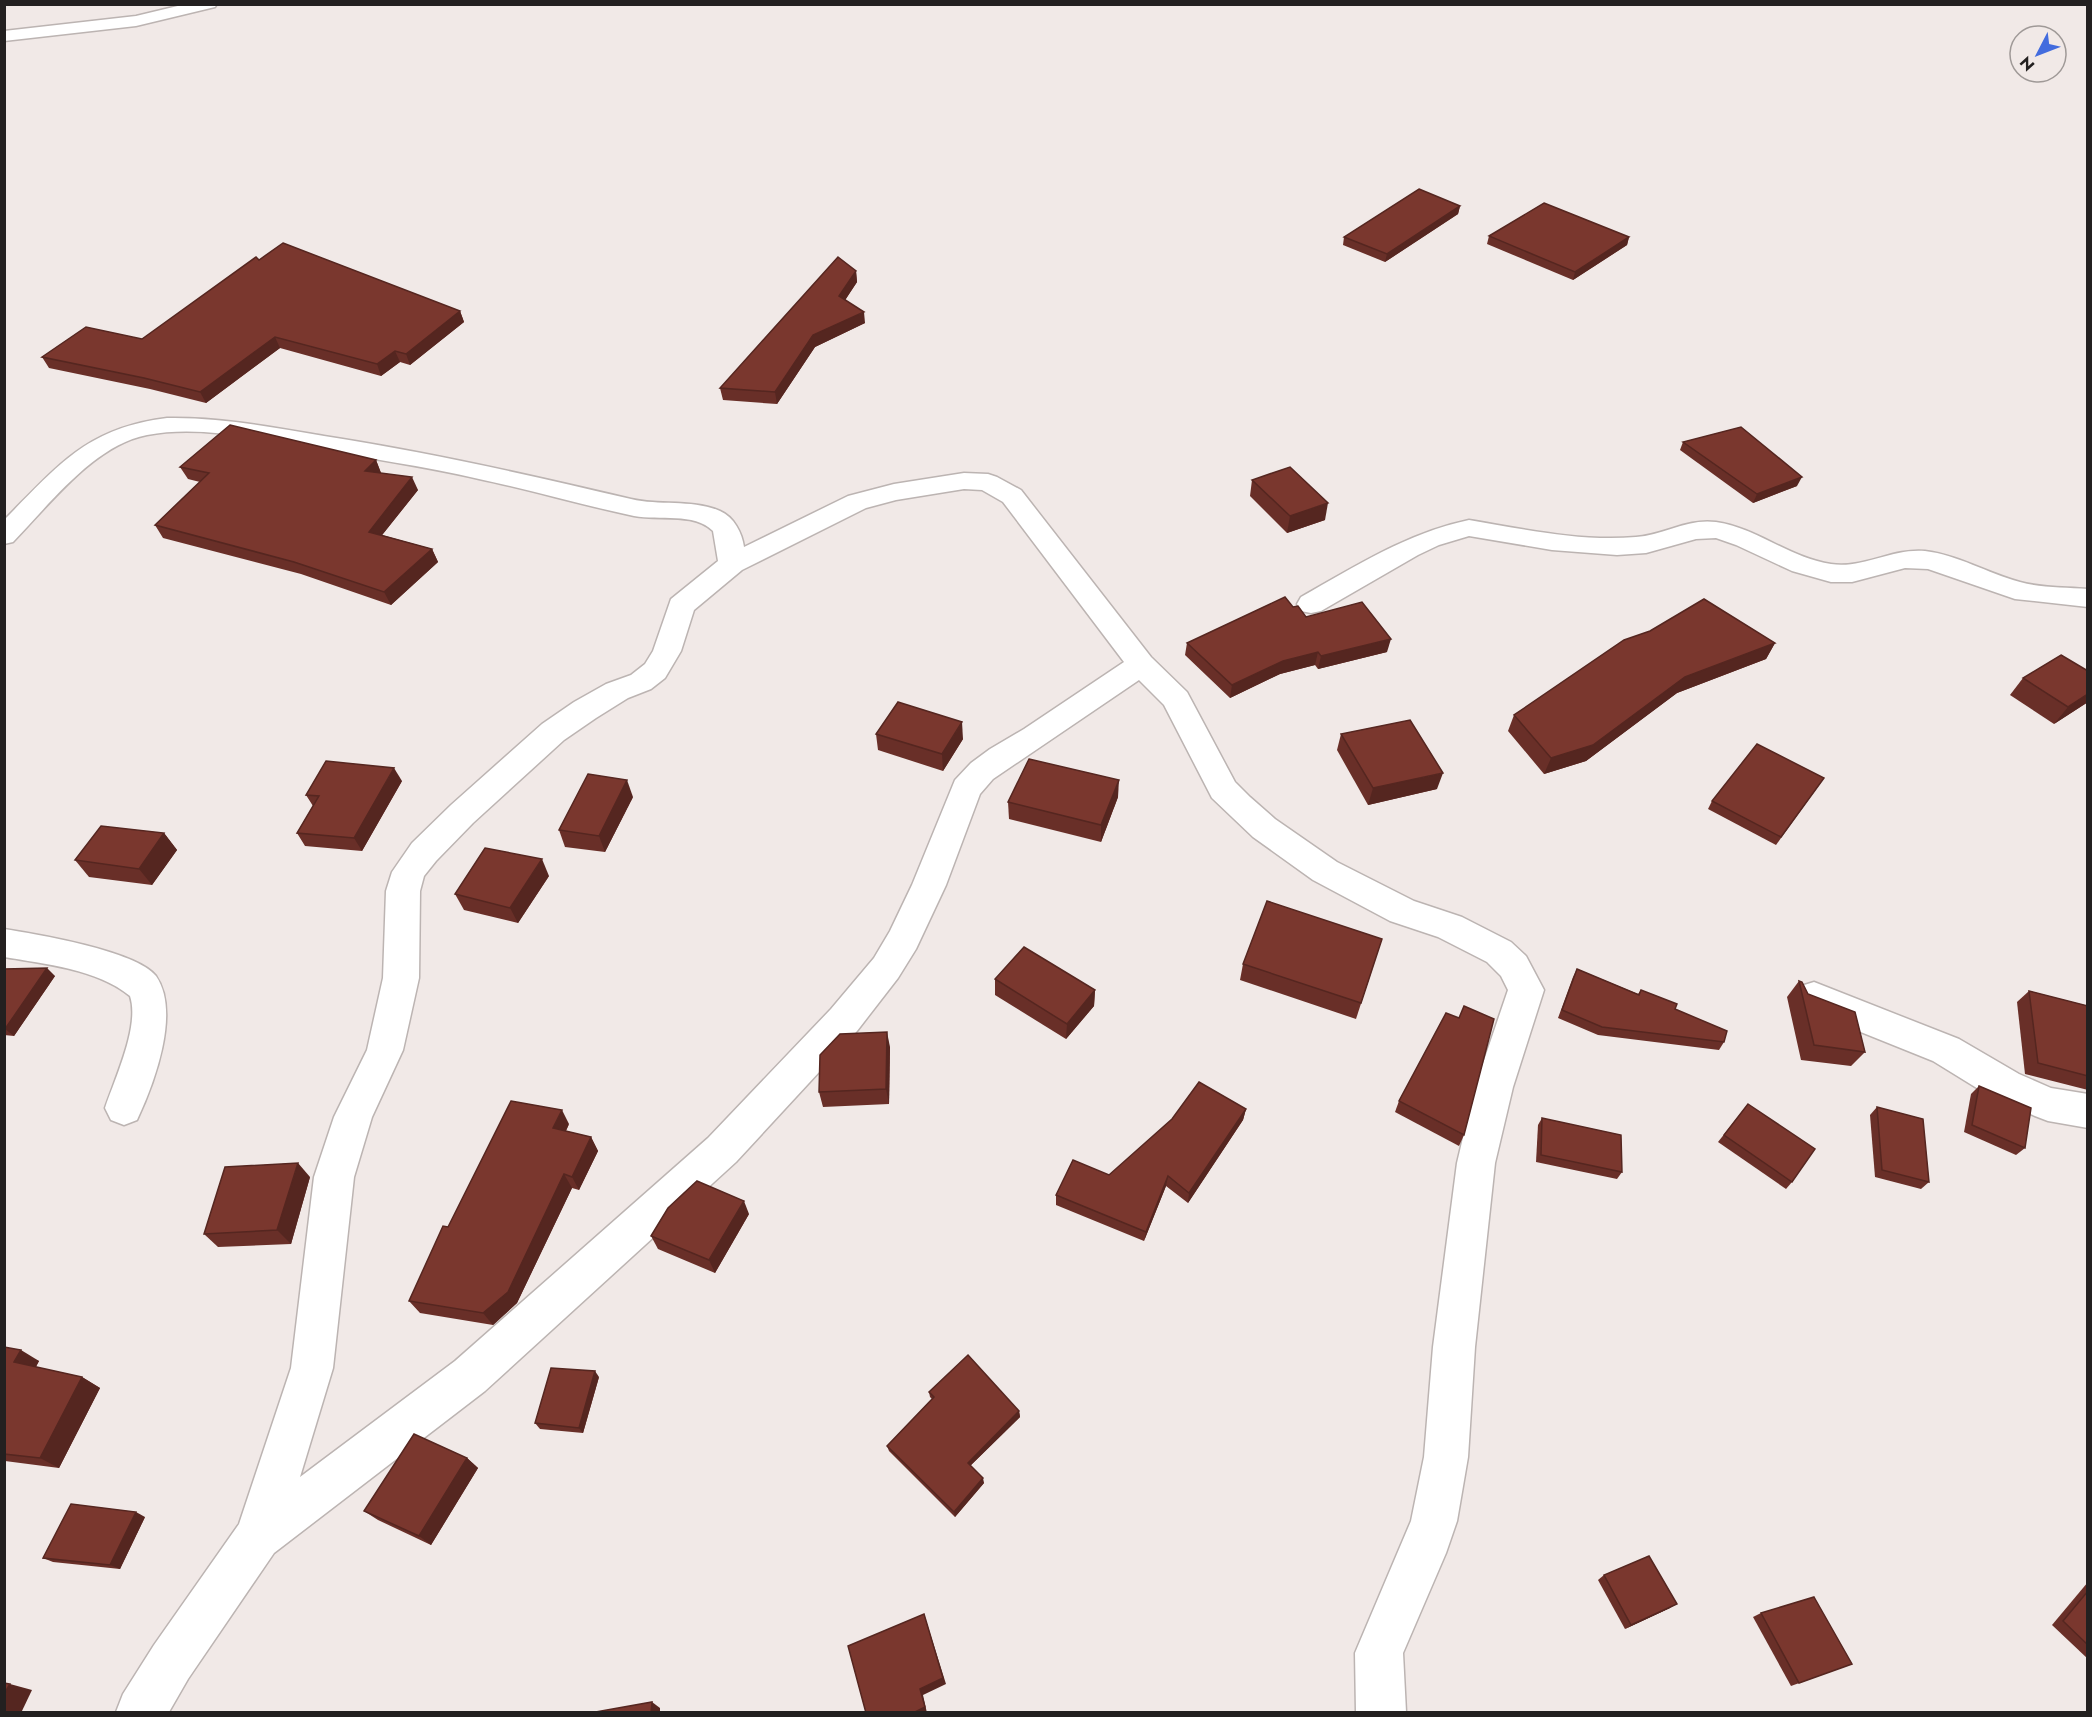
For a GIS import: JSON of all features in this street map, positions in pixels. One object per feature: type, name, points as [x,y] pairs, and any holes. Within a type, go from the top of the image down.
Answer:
[{"type":"street","points":[[4,36],[136,21],[209,4]]},
{"type":"street","points":[[4,536],[85,456],[105,443],[145,428],[202,426],[253,429],[377,451],[456,466],[639,509],[681,512],[712,518],[726,529],[732,544],[732,564]]},
{"type":"street","points":[[141,1713],[171,1662],[258,1537],[312,1368],[334,1177],[353,1117],[385,1050],[401,978],[403,891],[409,872],[424,852],[462,814],[553,732],[585,710],[641,682],[655,671],[667,651],[681,606],[695,592],[732,564],[857,502],[922,486],[964,481],[988,482],[1012,496],[1141,664],[1176,699],[1223,790],[1264,828],[1325,871],[1402,911],[1450,927],[1499,952],[1514,966],[1527,990],[1494,1086],[1476,1163],[1454,1347],[1446,1457],[1434,1521],[1423,1553],[1404,1589],[1379,1653],[1381,1713]]},
{"type":"street","points":[[1311,604],[1414,547],[1455,530],[1469,528],[1599,546],[1637,546],[1694,531],[1714,530],[1738,536],[1831,573],[1852,573],[1914,559],[1936,562],[2017,591],[2088,598]]},
{"type":"street","points":[[258,1537],[470,1376],[722,1150],[844,1020],[886,968],[904,939],[929,885],[966,788],[982,771],[1001,757],[1035,737],[1141,664]]},
{"type":"street","points":[[4,943],[53,951],[120,973],[142,985],[149,1001],[150,1022],[124,1108]]},
{"type":"street","points":[[1810,996],[1946,1050],[2006,1086],[2048,1104],[2088,1112]]},
{"type":"street","points":[[170,1713],[171,1662]]},
{"type":"building","points":[[1419,189],[1460,206],[1387,254],[1344,237]]},
{"type":"building","points":[[1544,203],[1629,237],[1575,272],[1489,236]]},
{"type":"building","points":[[283,243],[460,311],[406,354],[395,351],[377,364],[275,337],[200,392],[42,357],[86,327],[142,339],[256,257],[259,260]]},
{"type":"building","points":[[838,257],[856,271],[839,296],[864,312],[813,335],[775,392],[720,388]]},
{"type":"building","points":[[230,425],[376,460],[365,471],[412,477],[369,532],[432,549],[384,592],[294,562],[155,525],[209,473],[180,467]]},
{"type":"building","points":[[1741,427],[1802,477],[1757,494],[1683,442]]},
{"type":"building","points":[[1290,467],[1328,503],[1290,516],[1252,480]]},
{"type":"building","points":[[1285,597],[1293,607],[1298,606],[1306,617],[1362,602],[1391,639],[1321,656],[1318,652],[1283,661],[1232,685],[1187,643]]},
{"type":"building","points":[[1704,599],[1775,643],[1685,677],[1593,745],[1551,758],[1514,715],[1624,640],[1650,631]]},
{"type":"building","points":[[2061,655],[2088,671],[2088,694],[2068,707],[2023,678]]},
{"type":"building","points":[[898,702],[962,722],[942,754],[876,734]]},
{"type":"building","points":[[1410,720],[1443,773],[1373,788],[1341,734]]},
{"type":"building","points":[[1757,744],[1824,778],[1781,837],[1712,801]]},
{"type":"building","points":[[1029,759],[1119,780],[1101,825],[1008,802]]},
{"type":"building","points":[[326,761],[394,768],[354,838],[297,833],[319,796],[306,795]]},
{"type":"building","points":[[588,774],[627,780],[599,836],[559,830]]},
{"type":"building","points":[[101,826],[164,833],[139,869],[75,860]]},
{"type":"building","points":[[485,848],[542,859],[510,908],[455,894]]},
{"type":"building","points":[[1267,901],[1382,939],[1361,1003],[1243,964]]},
{"type":"building","points":[[1024,947],[1095,990],[1067,1024],[995,979]]},
{"type":"building","points":[[47,968],[5,1029],[4,1029],[4,969]]},
{"type":"building","points":[[1577,969],[1639,995],[1641,990],[1677,1004],[1675,1009],[1727,1031],[1724,1042],[1602,1027],[1562,1010]]},
{"type":"building","points":[[1799,981],[1802,982],[1808,994],[1855,1012],[1865,1052],[1814,1045]]},
{"type":"building","points":[[2029,991],[2088,1006],[2088,1076],[2038,1063]]},
{"type":"building","points":[[1464,1006],[1494,1019],[1464,1135],[1399,1101],[1446,1013],[1459,1018]]},
{"type":"building","points":[[887,1032],[886,1089],[819,1092],[820,1055],[840,1034]]},
{"type":"building","points":[[1199,1082],[1246,1109],[1189,1193],[1168,1176],[1146,1232],[1056,1195],[1073,1160],[1109,1175],[1172,1119]]},
{"type":"building","points":[[1979,1086],[2031,1108],[2025,1148],[1972,1125]]},
{"type":"building","points":[[511,1101],[562,1110],[553,1128],[591,1137],[572,1177],[564,1174],[508,1292],[483,1313],[409,1301],[443,1226],[448,1227]]},
{"type":"building","points":[[1748,1104],[1815,1149],[1792,1182],[1724,1135]]},
{"type":"building","points":[[1877,1107],[1923,1119],[1929,1182],[1882,1170]]},
{"type":"building","points":[[1542,1118],[1621,1135],[1622,1172],[1541,1155]]},
{"type":"building","points":[[298,1163],[277,1230],[204,1234],[225,1167]]},
{"type":"building","points":[[697,1181],[744,1201],[709,1260],[651,1236],[668,1208]]},
{"type":"building","points":[[4,1347],[21,1350],[14,1362],[82,1377],[40,1458],[4,1454]]},
{"type":"building","points":[[968,1355],[1019,1411],[968,1463],[983,1478],[954,1512],[887,1446],[934,1397],[929,1392]]},
{"type":"building","points":[[551,1368],[595,1371],[579,1428],[535,1423]]},
{"type":"building","points":[[414,1434],[467,1458],[419,1536],[364,1511]]},
{"type":"building","points":[[71,1504],[136,1512],[110,1565],[43,1558]]},
{"type":"building","points":[[1649,1556],[1677,1604],[1631,1625],[1604,1575]]},
{"type":"building","points":[[2088,1591],[2088,1645],[2063,1621]]},
{"type":"building","points":[[1814,1597],[1852,1664],[1799,1683],[1761,1613]]},
{"type":"building","points":[[924,1614],[943,1678],[920,1689],[925,1707],[913,1713],[866,1713],[848,1646]]},
{"type":"building","points":[[4,1683],[10,1684],[4,1694]]},
{"type":"building","points":[[652,1702],[651,1713],[590,1713]]}]
